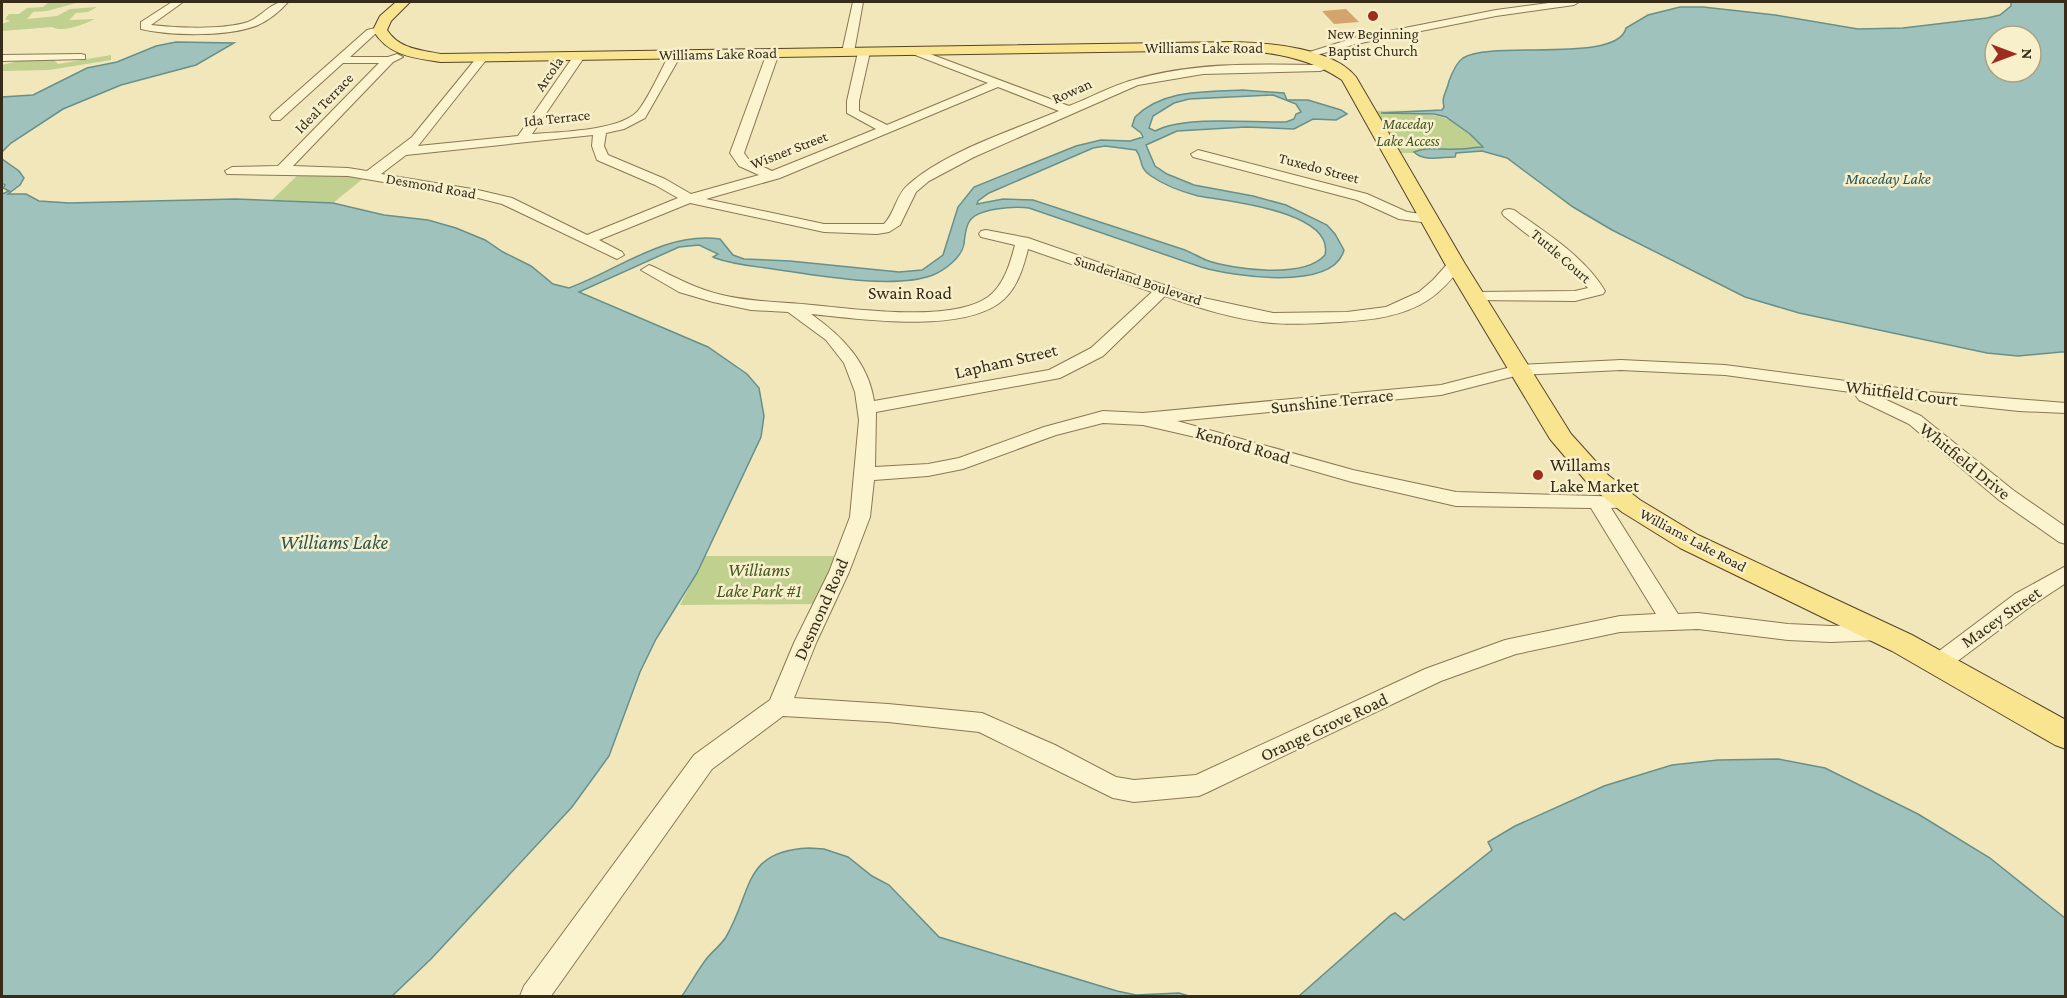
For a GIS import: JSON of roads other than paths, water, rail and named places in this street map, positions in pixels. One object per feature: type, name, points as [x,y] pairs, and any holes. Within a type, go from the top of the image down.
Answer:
[{"type":"main road","points":[[380,30],[385,19],[403,2]]},
{"type":"main road","name":"Williams Lake Road","points":[[380,30],[384,39],[394,47],[411,53],[441,58],[1235,46],[1276,49],[1306,55],[1329,65],[1347,77],[1455,264],[1562,439],[1583,464],[1625,502],[1654,522],[1693,543],[1879,632],[1989,689],[2066,736]]},
{"type":"street","points":[[178,2],[145,24],[145,27],[247,26],[258,21],[283,2]]},
{"type":"street","points":[[848,52],[858,2]]},
{"type":"street","points":[[1306,55],[1354,41],[1496,13],[1574,2]]},
{"type":"street","points":[[276,117],[371,32],[380,30]]},
{"type":"street","points":[[914,51],[1070,111]]},
{"type":"street","points":[[864,52],[853,101],[853,113],[887,129]]},
{"type":"street","points":[[340,60],[389,60],[411,53]]},
{"type":"street","points":[[771,176],[744,163],[737,153],[773,53]]},
{"type":"street","name":"Ida Terrace","points":[[404,151],[600,131],[621,126],[641,115],[675,55]]},
{"type":"street","name":"Arcola","points":[[523,138],[579,56]]},
{"type":"street","points":[[2,58],[81,57]]},
{"type":"street","points":[[371,175],[404,151],[436,119],[482,58]]},
{"type":"street","name":"Ideal Terrace","points":[[282,170],[389,60]]},
{"type":"street","name":"Rowan","points":[[688,199],[824,228],[865,231],[889,228],[895,222],[910,190],[924,178],[969,154],[1134,83],[1160,75],[1195,70],[1320,68],[1329,65]]},
{"type":"street","name":"Wisner Street","points":[[587,240],[688,199],[771,176],[999,83]]},
{"type":"street","points":[[600,131],[597,146],[602,157],[660,182],[688,199]]},
{"type":"street","name":"Tuxedo Street","points":[[1198,154],[1362,197],[1404,216],[1429,219]]},
{"type":"street","name":"Desmond Road","points":[[232,171],[282,170],[371,175],[478,194],[507,201],[617,255]]},
{"type":"street","name":"Tuttle Court","points":[[1475,297],[1575,296],[1597,291],[1592,281],[1573,264],[1509,213]]},
{"type":"street","name":"Sunderland Boulevard","points":[[986,234],[1023,241],[1187,299],[1265,317],[1304,319],[1359,317],[1387,313],[1419,299],[1436,285],[1455,264]]},
{"type":"street","name":"Swain Road","points":[[792,308],[943,316],[976,310],[992,301],[1010,283],[1018,264],[1023,241]]},
{"type":"street","points":[[649,270],[685,289],[711,297],[751,305],[792,308]]},
{"type":"street","name":"Lapham Street","points":[[866,408],[1054,374],[1097,352],[1163,290]]},
{"type":"street","name":"Desmond Road","points":[[779,706],[805,643],[839,572],[860,517],[866,474],[864,392],[852,362],[832,337],[792,308]]},
{"type":"street","name":"Whitfield Court","points":[[1519,370],[1621,365],[1740,372],[1929,397],[2066,408]]},
{"type":"street","name":"Sunshine Terrace","points":[[1143,419],[1441,390],[1519,370]]},
{"type":"street","name":"Whitfield Drive","points":[[1826,383],[1887,405],[1915,420],[2006,495],[2066,537]]},
{"type":"street","points":[[1928,430],[1932,422],[1929,397]]},
{"type":"street","name":"Kenford Road","points":[[866,474],[928,470],[963,463],[1050,431],[1103,417],[1143,419],[1195,431],[1352,476],[1456,499],[1625,502]]},
{"type":"street","name":"Williams Lake Road","points":[[1597,502],[1672,622]]},
{"type":"street","name":"Macey Street","points":[[1939,663],[1950,652],[2023,600],[2066,573]]},
{"type":"street","name":"Orange Grove Road","points":[[779,706],[888,712],[982,723],[1046,752],[1113,787],[1134,791],[1199,785],[1433,675],[1513,646],[1620,624],[1698,621],[1788,632],[1831,634],[1879,632]]},
{"type":"street","points":[[534,996],[703,762],[779,706]]},
{"type":"water","name":"Maceday Lake","points":[[2011,2],[2065,2],[2066,352],[2018,356],[1987,353],[1799,313],[1745,297],[1612,230],[1573,207],[1507,158],[1482,151],[1456,153],[1455,157],[1433,158],[1423,157],[1414,152],[1483,147],[1470,134],[1446,117],[1434,114],[1381,113],[1442,110],[1450,78],[1456,65],[1463,58],[1478,53],[1579,49],[1601,45],[1618,39],[1626,28],[1648,15],[1680,7],[1703,7],[1775,15],[1858,29],[1903,28],[2000,15],[2011,6]]},
{"type":"water","points":[[176,42],[234,43],[196,65],[121,85],[63,109],[11,143],[2,152],[2,97],[33,95],[87,68],[117,62],[156,46]]},
{"type":"water","name":"Williams Lake","points":[[1242,90],[1284,93],[1287,100],[1308,100],[1347,114],[1336,120],[1313,119],[1294,129],[1246,127],[1177,131],[1146,145],[1155,166],[1167,174],[1194,185],[1286,205],[1327,225],[1344,250],[1336,263],[1321,272],[1280,278],[1215,271],[1029,208],[1015,207],[987,211],[973,217],[966,230],[963,249],[956,258],[938,273],[917,279],[854,280],[744,265],[715,258],[713,257],[718,254],[699,245],[679,247],[579,292],[708,347],[747,374],[759,388],[764,416],[761,437],[697,573],[656,639],[640,672],[609,756],[572,807],[431,959],[392,996],[2,996],[2,194],[9,191],[3,188],[5,185],[2,183],[2,159],[19,171],[24,178],[20,185],[8,194],[26,194],[39,201],[69,203],[235,199],[333,203],[384,215],[428,220],[485,240],[531,266],[553,284],[569,288],[661,246],[700,238],[720,239],[733,255],[744,259],[790,261],[899,272],[922,270],[943,255],[958,207],[974,187],[1076,146],[1101,140],[1130,141],[1143,137],[1132,126],[1135,117],[1158,101],[1199,92]],"holes":[[[1273,95],[1296,104],[1301,112],[1296,114],[1294,119],[1286,122],[1200,121],[1168,126],[1155,131],[1149,128],[1153,116],[1174,103],[1189,99]],[[1105,146],[1136,150],[1142,166],[1151,176],[1180,190],[1198,196],[1253,205],[1297,218],[1313,228],[1324,240],[1325,255],[1315,263],[1286,270],[1233,267],[1206,260],[1185,250],[1033,200],[1003,199],[977,204],[989,193],[1093,148]]]},
{"type":"water","points":[[1778,759],[1825,768],[1918,814],[1990,858],[2065,918],[2065,996],[1299,996],[1391,915],[1395,913],[1404,920],[1492,850],[1488,842],[1515,826],[1604,786],[1672,765],[1718,760]]},
{"type":"water","points":[[809,848],[824,849],[848,857],[872,876],[889,885],[939,937],[1117,991],[1136,995],[1179,993],[1189,996],[682,996],[707,958],[726,937],[752,876],[760,865],[787,851]]},
{"type":"place","name":"New Beginning Baptist Church","points":[[1373,16]]},
{"type":"place","name":"Willams Lake Market","points":[[1538,475]]},
{"type":"park label","name":"Maceday Lake Access","points":[[1408,132]]},
{"type":"park label","name":"Williams Lake Park #1","points":[[759,580]]}]
